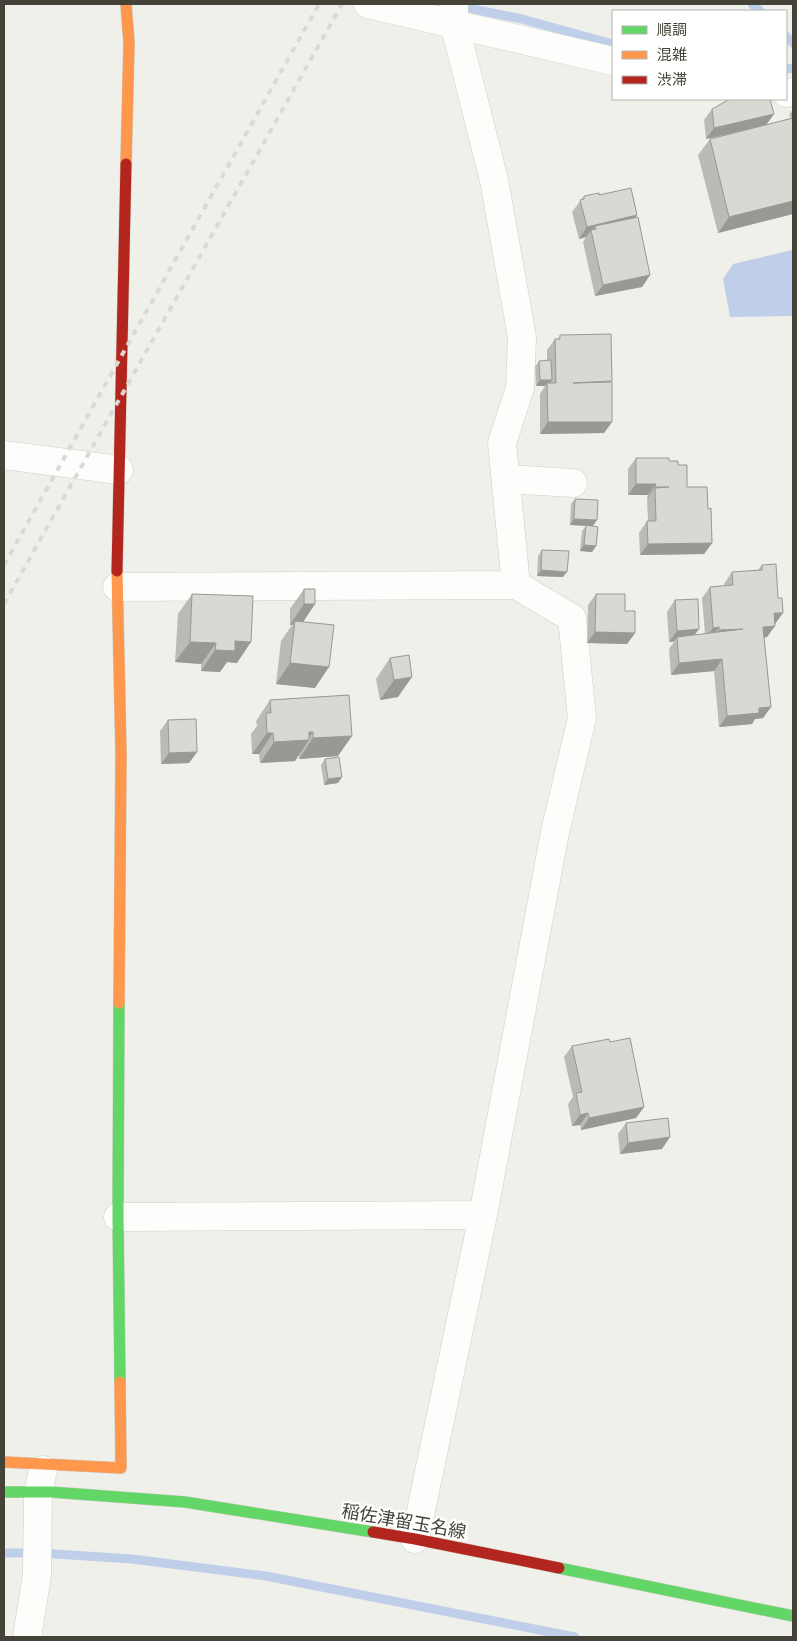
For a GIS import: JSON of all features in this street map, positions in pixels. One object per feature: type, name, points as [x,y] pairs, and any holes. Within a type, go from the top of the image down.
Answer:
[{"type":"street","points":[[4,1462],[121,1468],[118,1217],[120,753],[117,587],[129,53],[126,4]]},
{"type":"street","points":[[368,4],[454,13],[612,62]]},
{"type":"street","points":[[454,13],[494,180],[522,338],[520,388],[502,443],[516,585]]},
{"type":"street","points":[[4,455],[119,470]]},
{"type":"street","points":[[506,479],[573,483]]},
{"type":"street","points":[[117,587],[516,585],[572,618],[582,718],[555,832],[483,1216],[415,1539]]},
{"type":"street","points":[[118,1217],[483,1216]]},
{"type":"street","points":[[27,1637],[37,1576],[38,1493],[44,1464]]},
{"type":"street","name":"稲佐津留玉名線","points":[[4,1492],[51,1492],[185,1502],[415,1539],[793,1616]]},
{"type":"water","points":[[792,250],[793,316],[730,317],[723,279],[733,264]]},
{"type":"building","points":[[728,100],[770,100],[774,114],[714,128],[712,109]]},
{"type":"building","points":[[793,118],[793,201],[729,217],[710,139]]},
{"type":"building","points":[[631,188],[637,215],[587,227],[580,200],[584,199],[584,196],[599,193],[599,195]]},
{"type":"building","points":[[638,217],[650,275],[603,285],[591,230],[596,229],[595,226]]},
{"type":"building","points":[[611,334],[612,381],[573,383],[612,382],[612,422],[548,422],[547,383],[556,383],[555,339],[560,339],[560,335]]},
{"type":"building","points":[[551,360],[552,380],[540,380],[539,361]]},
{"type":"building","points":[[636,458],[669,458],[669,461],[678,461],[678,465],[687,465],[687,487],[707,487],[708,509],[711,508],[712,543],[648,544],[647,521],[656,521],[655,488],[669,487],[655,487],[656,484],[636,484]]},
{"type":"building","points":[[575,499],[598,500],[597,520],[574,519]]},
{"type":"building","points":[[586,525],[598,527],[596,546],[584,545]]},
{"type":"building","points":[[542,550],[569,551],[567,572],[541,570]]},
{"type":"building","points":[[776,564],[778,598],[782,598],[783,613],[774,613],[775,626],[763,627],[771,707],[759,708],[759,713],[727,716],[722,659],[679,663],[677,637],[743,629],[719,630],[719,627],[713,628],[710,587],[733,585],[732,572],[762,570],[762,565]]},
{"type":"building","points":[[304,589],[315,589],[315,604],[304,604]]},
{"type":"building","points":[[192,594],[253,596],[251,642],[235,641],[235,651],[215,650],[216,643],[190,642]]},
{"type":"building","points":[[596,594],[625,594],[625,611],[635,611],[635,633],[595,632]]},
{"type":"building","points":[[698,599],[699,629],[677,631],[675,600]]},
{"type":"building","points":[[295,621],[334,625],[329,667],[290,663]]},
{"type":"building","points":[[409,655],[412,677],[394,680],[390,658]]},
{"type":"building","points":[[349,695],[352,736],[313,738],[313,732],[309,732],[309,740],[274,742],[273,733],[267,733],[266,713],[271,713],[270,700]]},
{"type":"building","points":[[196,719],[197,752],[169,753],[168,720]]},
{"type":"building","points":[[339,757],[342,777],[328,779],[325,759]]},
{"type":"building","points":[[630,1038],[644,1107],[589,1118],[588,1113],[580,1115],[576,1093],[582,1092],[572,1046],[609,1039],[610,1042]]},
{"type":"building","points":[[668,1118],[670,1137],[628,1143],[626,1123]]},
{"type":"waterway","points":[[752,4],[759,10]]},
{"type":"waterway","points":[[458,6],[522,19],[612,44]]},
{"type":"waterway","points":[[787,37],[793,43]]},
{"type":"waterway","points":[[787,69],[793,68]]},
{"type":"waterway","points":[[4,1553],[40,1553],[132,1559],[266,1576],[575,1637]]},
{"type":"railway","points":[[4,565],[319,4]]},
{"type":"railway","points":[[4,604],[342,4]]},
{"type":"traffic: fast","points":[[119,1003],[118,1217],[120,1382]]},
{"type":"traffic: fast","points":[[4,1492],[51,1492],[185,1502],[373,1532]]},
{"type":"traffic: fast","points":[[559,1568],[793,1616]]},
{"type":"traffic: slow","points":[[126,4],[129,43],[126,164]]},
{"type":"traffic: slow","points":[[117,571],[121,753],[119,1003]]},
{"type":"traffic: slow","points":[[4,1462],[121,1468],[120,1382]]},
{"type":"traffic: jam","points":[[117,571],[126,164]]},
{"type":"traffic: jam","points":[[373,1532],[559,1568]]}]
